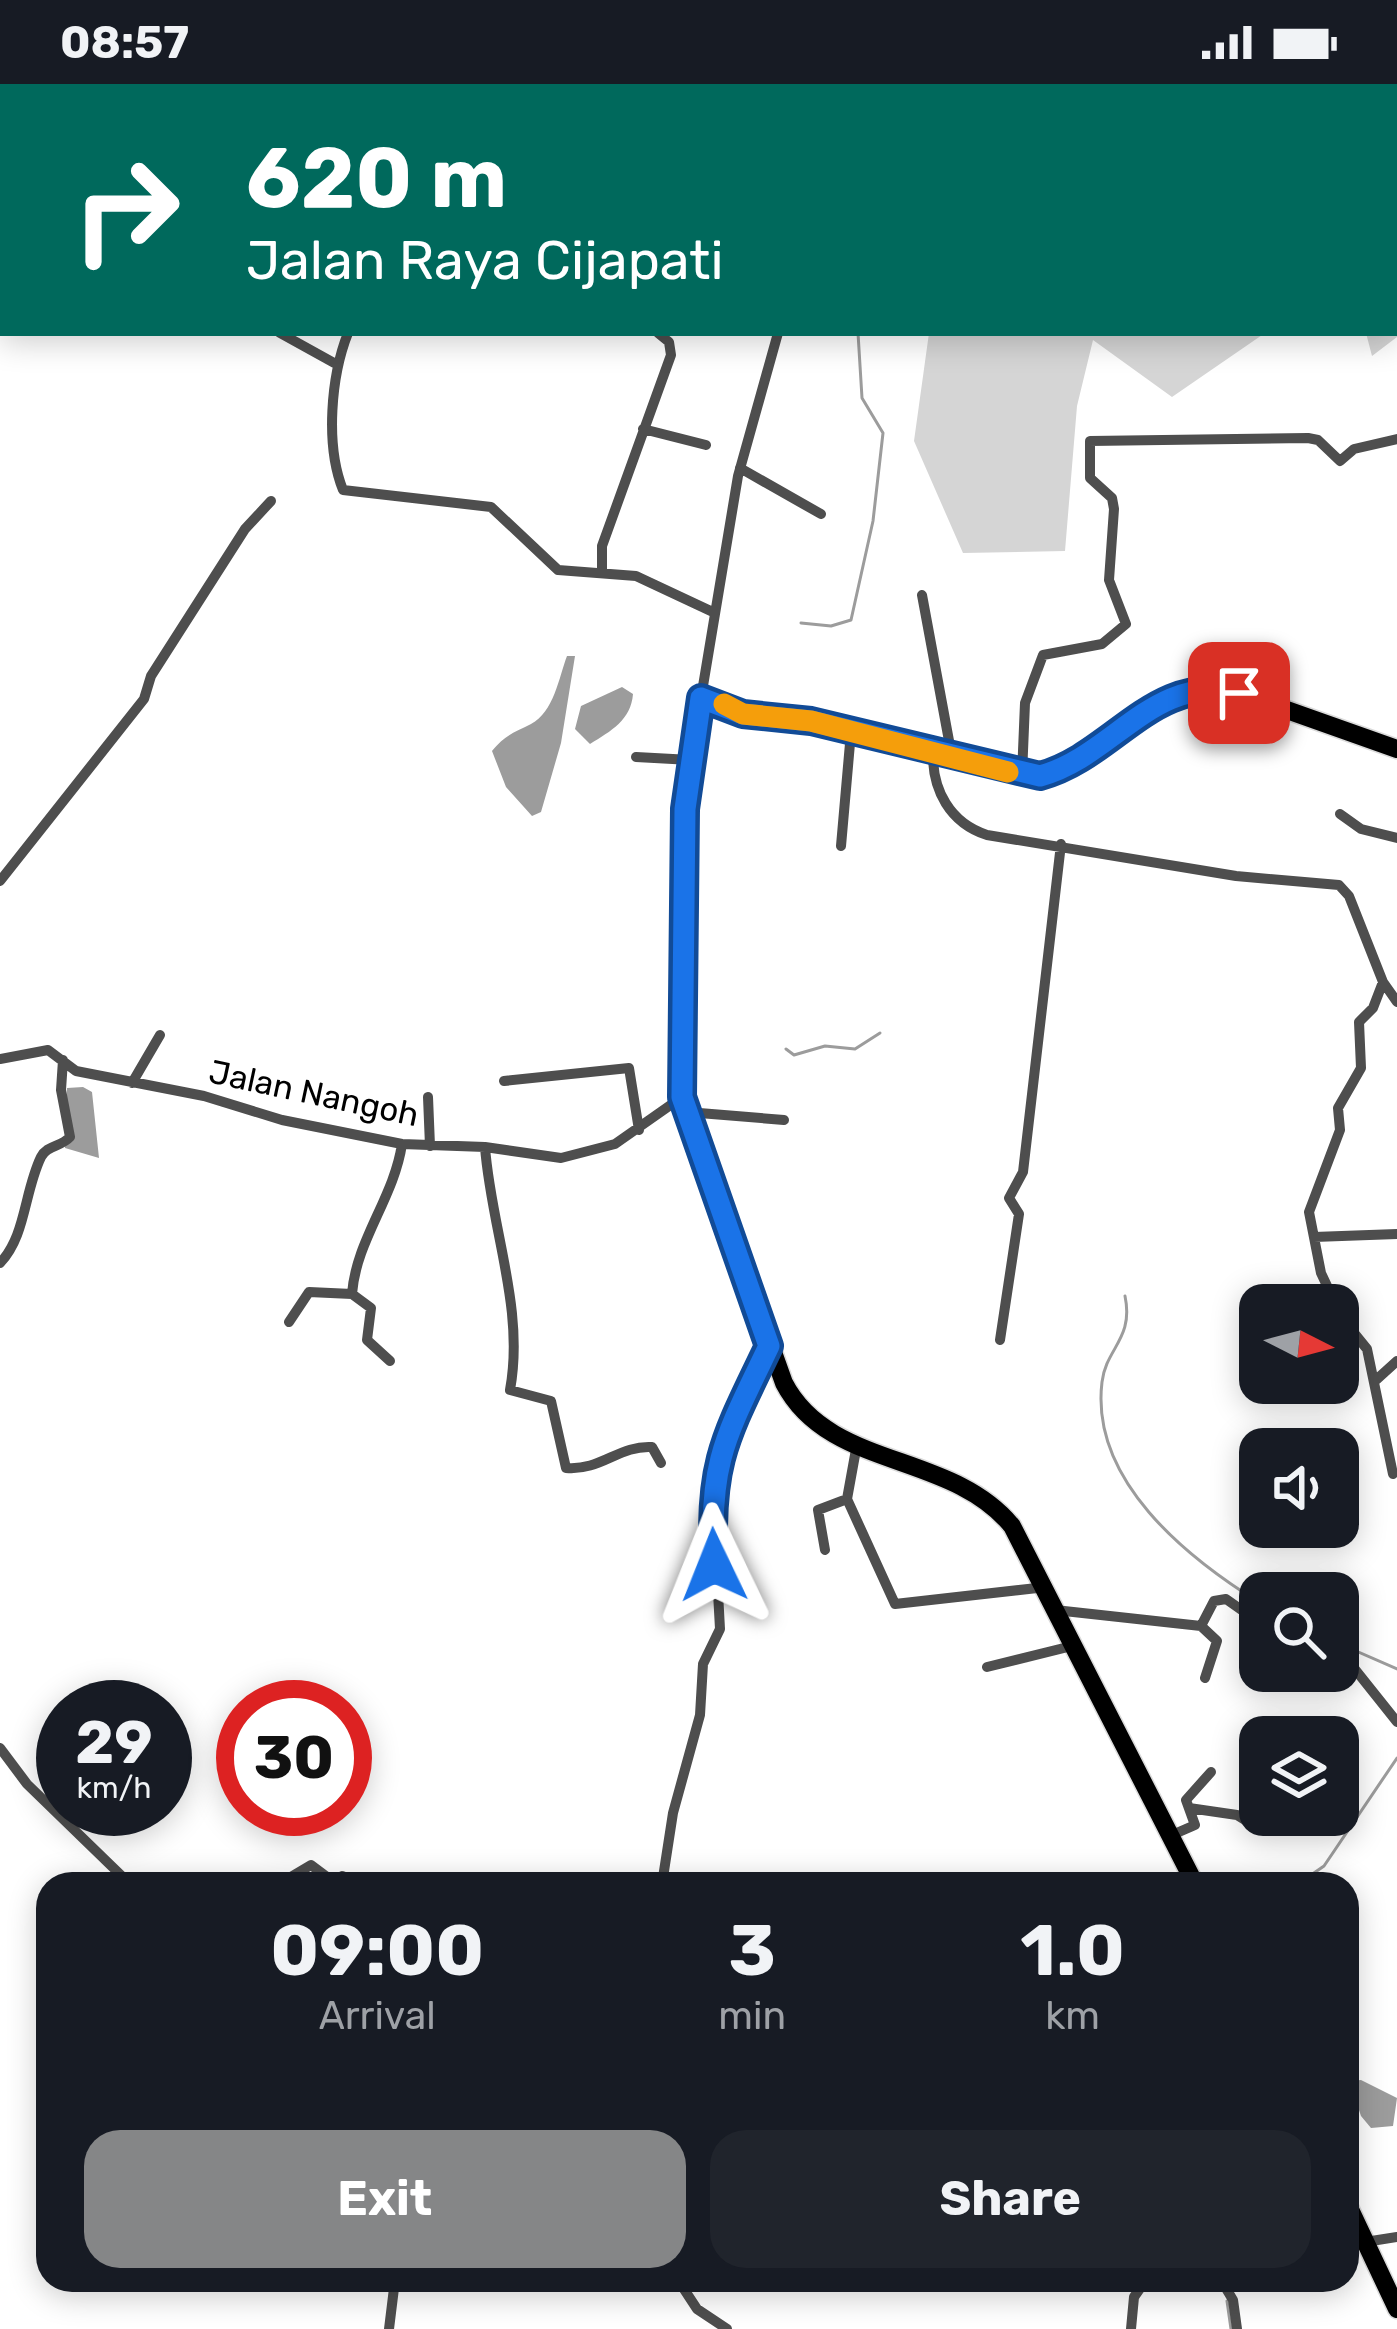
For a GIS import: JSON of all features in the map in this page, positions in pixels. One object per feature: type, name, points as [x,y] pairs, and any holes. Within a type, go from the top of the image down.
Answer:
[{"type":"main road","points":[[1189,1872],[1072,1646],[1026,1546],[987,1498],[833,1435],[798,1408],[769,1346],[684,1104],[678,1048],[685,809],[701,698],[743,714],[851,738],[885,738],[1022,775],[1056,772],[1153,705],[1201,688],[1239,693],[1397,748]]},
{"type":"main road","points":[[1359,2239],[1397,2309]]},
{"type":"street","points":[[285,336],[336,364]]},
{"type":"street","points":[[347,336],[336,364],[335,450],[343,490],[491,507],[558,570],[602,569],[655,583],[715,613]]},
{"type":"street","points":[[602,569],[602,546],[671,356],[669,342],[662,336]]},
{"type":"street","points":[[701,698],[740,468],[777,336]]},
{"type":"street","points":[[643,429],[706,445]]},
{"type":"street","points":[[1022,775],[1025,703],[1042,657],[1102,644],[1126,624],[1108,571],[1112,498],[1090,478],[1090,442],[1308,438],[1318,440],[1340,461],[1354,449],[1397,439]]},
{"type":"street","points":[[740,468],[821,514]]},
{"type":"street","points":[[0,881],[144,700],[151,676],[245,529],[271,501]]},
{"type":"street","points":[[922,595],[938,792],[973,830],[1235,876],[1333,882],[1349,896],[1383,982],[1397,1002]]},
{"type":"street","points":[[841,846],[851,738]]},
{"type":"street","points":[[636,757],[691,760]]},
{"type":"street","points":[[1340,814],[1361,829],[1397,838]]},
{"type":"street","points":[[1000,1340],[1019,1214],[1009,1198],[1023,1172],[1061,844]]},
{"type":"street","points":[[1329,1284],[1309,1212],[1340,1130],[1338,1108],[1361,1068],[1359,1022],[1373,1008],[1383,982]]},
{"type":"street","points":[[132,1083],[160,1035]]},
{"type":"street","name":"Jalan Nangoh","points":[[0,1059],[48,1050],[76,1071],[402,1144],[577,1157],[684,1104]]},
{"type":"street","points":[[0,1263],[16,1246],[21,1211],[43,1152],[70,1136],[61,1090],[63,1060]]},
{"type":"street","points":[[504,1081],[628,1068],[639,1130]]},
{"type":"street","points":[[428,1097],[430,1146]]},
{"type":"street","points":[[684,1104],[784,1120]]},
{"type":"street","points":[[352,1294],[354,1268],[389,1193],[402,1144]]},
{"type":"street","points":[[485,1147],[490,1204],[508,1277],[516,1355],[510,1390],[550,1401],[566,1468],[589,1468],[629,1446],[652,1447],[661,1463]]},
{"type":"street","points":[[1313,1237],[1397,1234]]},
{"type":"street","points":[[289,1322],[309,1292],[352,1294],[371,1308],[367,1340],[390,1361]]},
{"type":"street","points":[[1359,1340],[1376,1380],[1393,1474]]},
{"type":"street","points":[[663,1872],[700,1714],[703,1664],[720,1629],[712,1484],[728,1430],[769,1346]]},
{"type":"street","points":[[1376,1380],[1397,1361]]},
{"type":"street","points":[[856,1444],[847,1499],[895,1604],[1046,1588]]},
{"type":"street","points":[[825,1550],[819,1508],[847,1499]]},
{"type":"street","points":[[1201,1626],[1214,1600],[1223,1598],[1239,1609]]},
{"type":"street","points":[[1055,1610],[1201,1626],[1217,1641],[1205,1678]]},
{"type":"street","points":[[987,1667],[1072,1646]]},
{"type":"street","points":[[1359,1674],[1397,1722]]},
{"type":"street","points":[[0,1748],[27,1784],[118,1872]]},
{"type":"street","points":[[1172,1835],[1195,1825],[1190,1792],[1211,1772]]},
{"type":"street","points":[[1189,1808],[1239,1820]]},
{"type":"street","points":[[1359,2237],[1397,2236]]},
{"type":"street","points":[[389,2329],[394,2292]]},
{"type":"street","points":[[686,2292],[697,2308],[727,2329]]},
{"type":"street","points":[[1131,2329],[1140,2292]]},
{"type":"street","points":[[1228,2292],[1237,2329]]},
{"type":"shaded area","points":[[929,336],[1261,336],[1172,397],[1093,340],[1077,406],[1065,551],[963,553],[914,441]]},
{"type":"shaded area","points":[[1367,336],[1397,336],[1397,337],[1372,356]]},
{"type":"shaded area","points":[[567,656],[575,656],[561,743],[541,812],[532,816],[506,787],[492,751],[545,711]]},
{"type":"shaded area","points":[[622,687],[633,694],[628,711],[590,744],[575,729],[581,706]]},
{"type":"shaded area","points":[[67,1088],[92,1092],[99,1158],[65,1148]]},
{"type":"shaded area","points":[[1359,2080],[1397,2098],[1393,2126],[1371,2128],[1361,2116]]},
{"type":"waterway","points":[[801,623],[831,626],[851,620],[873,521],[883,433],[862,398],[858,336]]},
{"type":"waterway","points":[[786,1049],[794,1055],[825,1046],[855,1049],[880,1033]]},
{"type":"waterway","points":[[1125,1296],[1126,1323],[1102,1382],[1102,1418],[1111,1451],[1149,1512],[1174,1539],[1239,1589]]},
{"type":"waterway","points":[[1359,1652],[1397,1669]]},
{"type":"waterway","points":[[1315,1872],[1397,1758]]},
{"type":"waterway","points":[[1227,2301],[1231,2329]]},
{"type":"slow traffic","points":[[724,704],[743,714],[811,721],[1008,772]]},
{"type":"route","points":[[714,1565],[712,1484],[728,1430],[769,1346],[682,1097],[678,1039],[685,809],[701,698],[743,714],[811,721],[988,768],[1040,776],[1075,761],[1176,693],[1201,688],[1239,693]]}]
